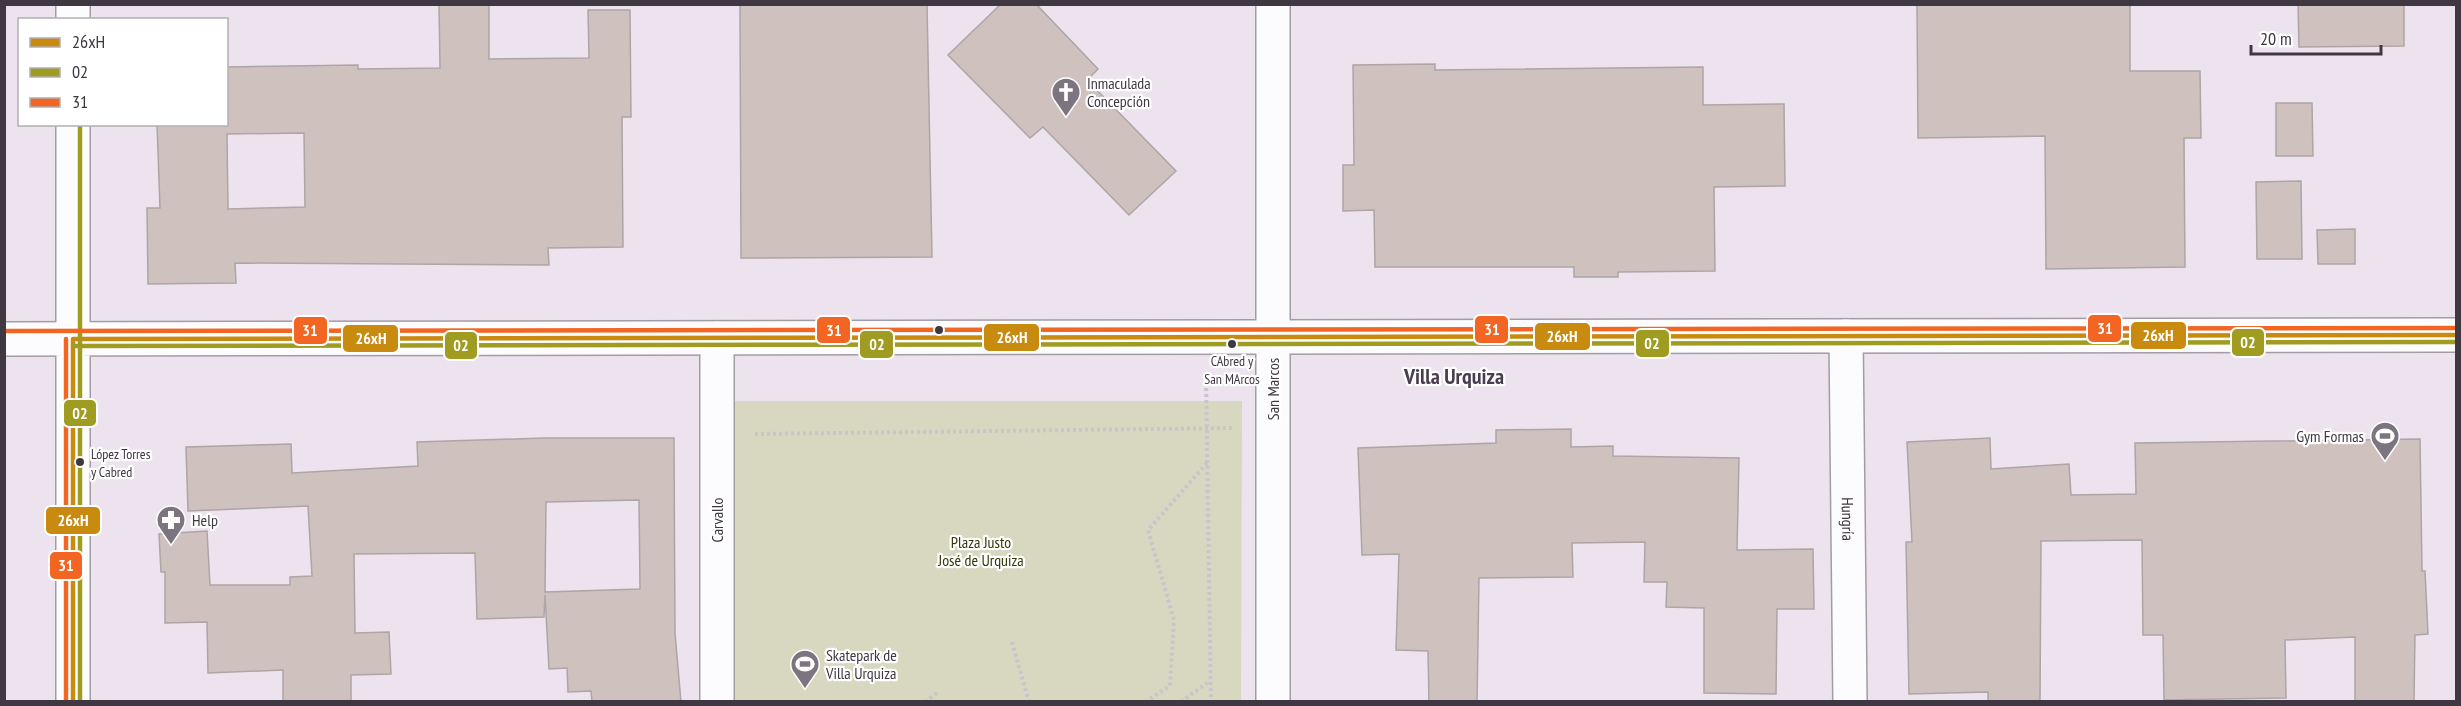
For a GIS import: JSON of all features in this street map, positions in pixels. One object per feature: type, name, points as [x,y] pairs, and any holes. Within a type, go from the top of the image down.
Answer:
[{"type":"main road","name":"San Marcos","points":[[1273,4],[1273,702]]},
{"type":"main road","points":[[73,126],[73,702]]},
{"type":"main road","points":[[4,339],[2457,335]]},
{"type":"main road","name":"Hungría","points":[[1846,336],[1850,702]]},
{"type":"main road","name":"Carvallo","points":[[717,338],[717,702]]},
{"type":"path","points":[[1206,337],[1210,702]]},
{"type":"path","points":[[716,435],[1207,428],[1273,431]]},
{"type":"path","points":[[1145,702],[1170,686],[1174,620],[1148,530],[1208,463]]},
{"type":"path","points":[[1012,642],[1029,702]]},
{"type":"path","points":[[1181,702],[1210,681]]},
{"type":"path","points":[[926,702],[937,693]]},
{"type":"green space","name":"Plaza Justo José de Urquiza","points":[[727,401],[1242,401],[1241,701],[722,701]]},
{"type":"building","points":[[740,4],[927,4],[932,257],[741,258]]},
{"type":"building","points":[[1001,4],[1036,4],[1098,69],[1087,80],[1176,171],[1129,215],[1043,127],[1030,138],[948,55]]},
{"type":"building","points":[[1917,4],[2130,4],[2130,71],[2200,71],[2201,138],[2184,138],[2185,267],[2046,269],[2045,136],[1918,138]]},
{"type":"building","points":[[2298,4],[2404,4],[2404,46],[2299,47]]},
{"type":"building","points":[[439,5],[489,5],[489,59],[589,58],[588,10],[630,10],[631,117],[622,117],[623,247],[548,248],[549,265],[235,263],[236,283],[148,284],[147,208],[160,208],[157,126],[228,126],[228,67],[358,65],[358,69],[440,68]],"holes":[[[304,133],[305,207],[228,209],[227,134]]]},
{"type":"building","points":[[1435,64],[1435,70],[1703,67],[1703,105],[1784,104],[1785,186],[1714,187],[1715,271],[1618,272],[1618,277],[1574,277],[1574,267],[1375,267],[1374,210],[1343,211],[1343,165],[1354,165],[1353,65]]},
{"type":"building","points":[[2276,103],[2312,103],[2313,156],[2276,156]]},
{"type":"building","points":[[2301,181],[2302,259],[2257,259],[2256,182]]},
{"type":"building","points":[[2355,229],[2355,264],[2318,264],[2317,230]]},
{"type":"building","points":[[1571,429],[1571,447],[1613,446],[1613,456],[1739,458],[1737,550],[1813,549],[1814,609],[1777,609],[1776,694],[1704,693],[1704,608],[1666,607],[1667,582],[1644,582],[1645,542],[1572,543],[1573,577],[1479,578],[1477,702],[1429,702],[1428,651],[1396,650],[1399,554],[1362,555],[1358,448],[1496,443],[1496,430]]},
{"type":"building","points":[[544,438],[674,438],[675,633],[681,702],[592,702],[591,691],[568,692],[567,668],[549,669],[545,595],[544,617],[477,619],[475,553],[354,554],[355,633],[389,632],[391,674],[351,675],[351,702],[283,702],[283,670],[208,673],[207,622],[165,623],[165,572],[161,572],[159,534],[207,531],[210,585],[290,585],[290,577],[312,576],[308,506],[188,511],[186,447],[291,444],[292,473],[418,466],[417,442]],"holes":[[[639,500],[640,589],[545,592],[546,502]]]},
{"type":"building","points":[[1990,438],[1991,469],[2069,464],[2071,495],[2136,494],[2135,443],[2420,439],[2422,571],[2425,571],[2428,634],[2415,635],[2414,702],[2355,702],[2355,637],[2285,640],[2286,698],[2164,700],[2163,635],[2143,635],[2142,540],[2041,541],[2040,702],[1988,702],[1988,692],[1909,694],[1906,542],[1912,542],[1907,442]]},
{"type":"transit line","name":"02","points":[[80,126],[80,702]]},
{"type":"transit line","name":"31","points":[[4,331],[2456,328]]},
{"type":"transit line","name":"26xH","points":[[73,339],[2456,335]]},
{"type":"transit line","name":"31","points":[[66,339],[66,702]]},
{"type":"transit line","name":"26xH","points":[[73,339],[73,702]]},
{"type":"transit line","name":"02","points":[[73,346],[2456,342]]},
{"type":"place","name":"Inmaculada Concepción","points":[[1066,118]]},
{"type":"place","name":"CAbred y San MArcos","points":[[1232,344]]},
{"type":"place","name":"López Torres y Cabred","points":[[80,462]]},
{"type":"place","name":"Gym Formas","points":[[2385,462]]},
{"type":"place","name":"Help","points":[[171,546]]},
{"type":"place","name":"Skatepark de Villa Urquiza","points":[[805,690]]},
{"type":"district","name":"Villa Urquiza","points":[[1454,376]]}]
